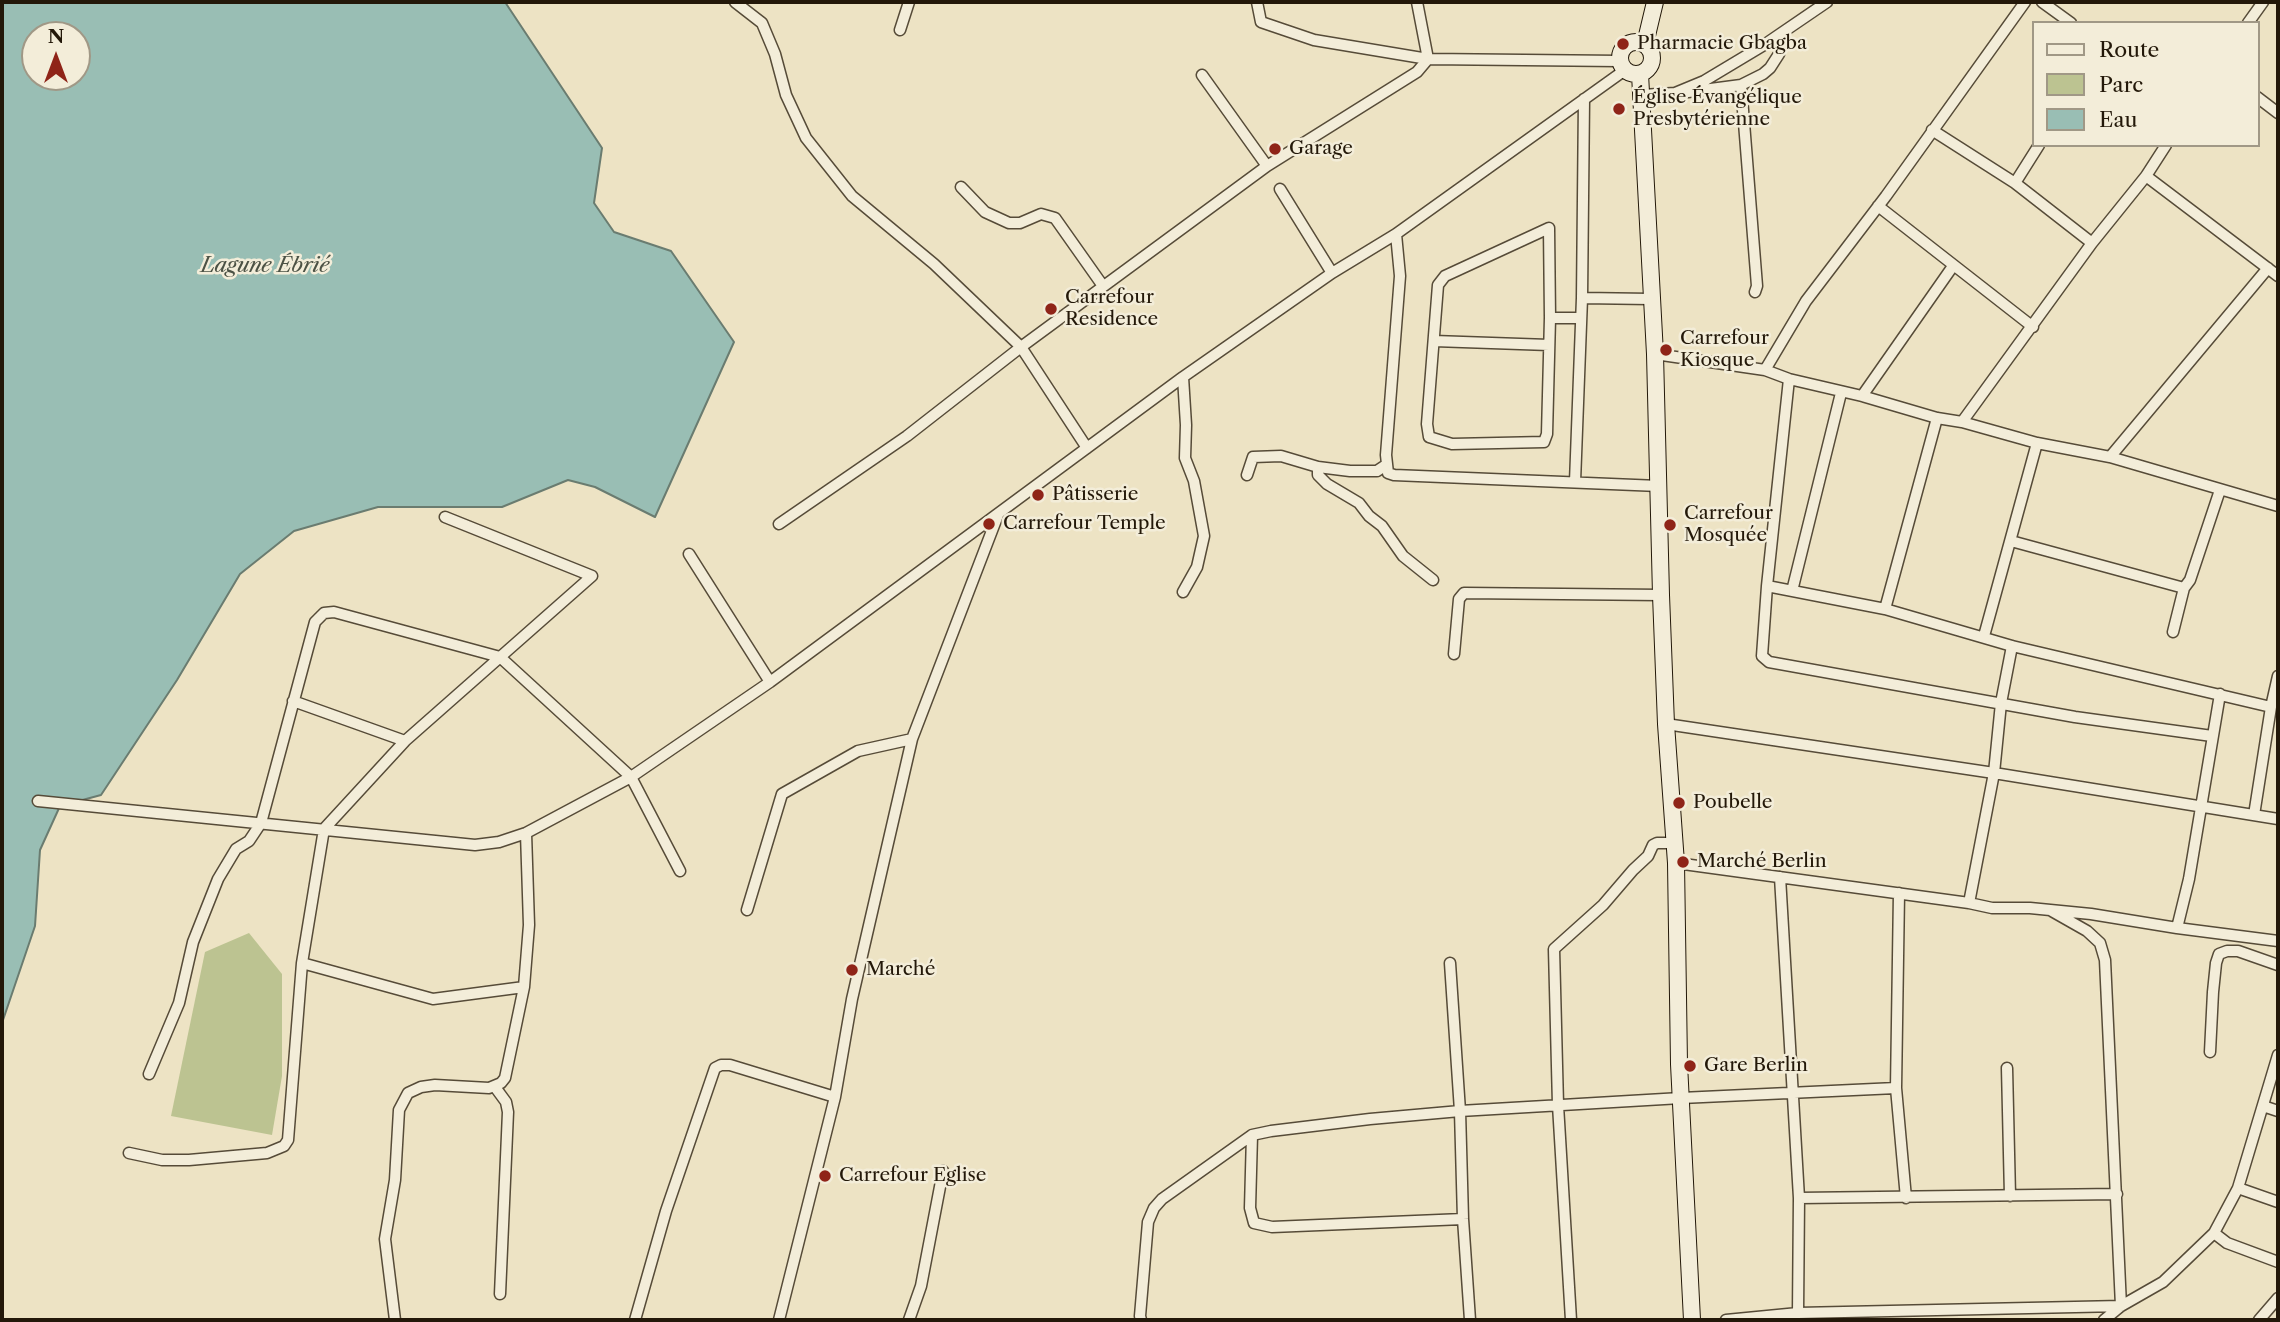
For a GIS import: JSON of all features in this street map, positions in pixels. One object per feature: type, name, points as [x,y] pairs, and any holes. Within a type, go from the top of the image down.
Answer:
[{"type":"street","points":[[735,2],[762,23],[775,54],[786,95],[806,138],[852,197],[934,264],[1021,347],[1087,448]]},
{"type":"street","points":[[900,30],[909,2]]},
{"type":"street","points":[[1257,2],[1261,22],[1274,27],[1314,40],[1428,59],[1629,68],[1650,68],[1652,52],[1645,44],[1634,42],[1625,46],[1620,56],[1629,68],[1642,95],[1655,354],[1661,595],[1676,863],[1681,1098],[1692,1320]]},
{"type":"street","points":[[1417,2],[1428,59]]},
{"type":"street","points":[[1645,44],[1654,2]]},
{"type":"street","points":[[1675,93],[1704,81],[1827,2]]},
{"type":"street","points":[[1765,370],[1806,301],[2025,2]]},
{"type":"street","points":[[2042,2],[2068,21]]},
{"type":"street","points":[[2249,21],[2263,2]]},
{"type":"street","points":[[1642,95],[1741,85],[1763,75],[1770,68],[1779,54],[1784,32]]},
{"type":"street","points":[[779,524],[907,436],[1021,347],[1267,166],[1417,72],[1428,59]]},
{"type":"street","points":[[38,801],[475,845],[499,842],[526,833],[631,777],[770,682],[1183,377],[1332,273],[1396,234],[1629,68]]},
{"type":"street","points":[[1202,75],[1267,166]]},
{"type":"street","points":[[1741,85],[1757,286],[1755,292]]},
{"type":"street","points":[[1574,482],[1582,298],[1584,99]]},
{"type":"street","points":[[2259,99],[2278,113]]},
{"type":"street","points":[[1932,130],[2015,183],[2092,243]]},
{"type":"street","points":[[2015,183],[2038,147]]},
{"type":"street","points":[[1962,422],[2092,243],[2146,176],[2165,147]]},
{"type":"street","points":[[2146,176],[2278,276]]},
{"type":"street","points":[[961,187],[985,212],[1009,223],[1020,223],[1041,214],[1055,218],[1103,286]]},
{"type":"street","points":[[1280,189],[1332,273]]},
{"type":"street","points":[[1878,206],[2033,327]]},
{"type":"street","points":[[1549,228],[1550,318],[1547,434],[1544,442],[1452,444],[1429,437],[1427,424],[1438,285],[1445,276],[1549,228]]},
{"type":"street","points":[[1396,234],[1400,276],[1386,466],[1388,472],[1394,475],[1659,486]]},
{"type":"street","points":[[1862,396],[1954,266]]},
{"type":"street","points":[[2110,457],[2268,268]]},
{"type":"street","points":[[1582,298],[1651,299]]},
{"type":"street","points":[[1550,318],[1581,318]]},
{"type":"street","points":[[1434,341],[1549,345]]},
{"type":"street","points":[[1655,354],[1765,370],[1789,379],[1862,396],[1937,418],[1962,422],[2037,443],[2110,457],[2278,506]]},
{"type":"street","points":[[1183,377],[1185,458],[1194,481],[1204,536],[1197,567],[1183,593]]},
{"type":"street","points":[[1789,379],[1762,656],[1769,662],[2075,717],[2212,736]]},
{"type":"street","points":[[1792,591],[1841,393]]},
{"type":"street","points":[[1885,609],[1937,418]]},
{"type":"street","points":[[1984,636],[2037,443]]},
{"type":"street","points":[[1247,475],[1253,457],[1281,456],[1318,467],[1350,471],[1377,471],[1386,466]]},
{"type":"street","points":[[1318,467],[1318,475],[1327,484],[1359,503],[1369,516],[1382,526],[1403,556],[1433,580]]},
{"type":"street","points":[[2173,632],[2184,588],[2190,580],[2220,490]]},
{"type":"street","points":[[779,1320],[835,1097],[852,999],[912,739],[998,515]]},
{"type":"street","points":[[130,1153],[162,1160],[189,1160],[267,1153],[284,1146],[288,1140],[302,963],[324,830],[405,740],[592,576],[445,517]]},
{"type":"street","points":[[2011,541],[2184,588]]},
{"type":"street","points":[[690,554],[770,682]]},
{"type":"street","points":[[1767,586],[1885,609],[2012,646],[2271,707]]},
{"type":"street","points":[[1454,654],[1459,599],[1464,593],[1661,595]]},
{"type":"street","points":[[149,1074],[179,1003],[193,942],[218,879],[236,849],[249,841],[261,823],[316,622],[324,613],[334,612],[500,657],[631,777],[680,871]]},
{"type":"street","points":[[1969,903],[1994,773],[2001,704],[2012,646]]},
{"type":"street","points":[[2253,814],[2278,676]]},
{"type":"street","points":[[2177,929],[2189,879],[2220,694]]},
{"type":"street","points":[[293,701],[405,740]]},
{"type":"street","points":[[1667,724],[2278,819]]},
{"type":"street","points":[[747,910],[782,794],[858,751],[912,739]]},
{"type":"street","points":[[396,1320],[385,1239],[395,1180],[399,1110],[408,1093],[421,1087],[435,1085],[485,1089],[495,1087],[505,1078],[524,987],[529,925],[526,833]]},
{"type":"street","points":[[1570,1320],[1558,1105],[1554,949],[1603,905],[1648,856],[1653,845],[1674,843]]},
{"type":"street","points":[[1676,863],[1992,908],[2091,914],[2177,929],[2278,941]]},
{"type":"street","points":[[1780,877],[1799,1198],[1798,1313]]},
{"type":"street","points":[[1899,893],[1896,1088],[1906,1198]]},
{"type":"street","points":[[2050,910],[2094,937],[2100,943],[2105,960],[2121,1306]]},
{"type":"street","points":[[2210,1052],[2213,992],[2219,954],[2238,951],[2278,965]]},
{"type":"street","points":[[302,963],[433,999],[524,987]]},
{"type":"street","points":[[1450,963],[1460,1111],[1462,1219],[1471,1320]]},
{"type":"street","points":[[2104,1320],[2121,1306],[2163,1282],[2214,1233],[2238,1188],[2278,1055]]},
{"type":"street","points":[[635,1320],[666,1211],[715,1068],[730,1065],[835,1097]]},
{"type":"street","points":[[2007,1068],[2010,1196]]},
{"type":"street","points":[[495,1087],[506,1102],[508,1112],[500,1294]]},
{"type":"street","points":[[1139,1319],[1148,1222],[1154,1208],[1162,1199],[1252,1135],[1357,1120],[1460,1111],[1896,1088]]},
{"type":"street","points":[[2263,1106],[2278,1111]]},
{"type":"street","points":[[1252,1135],[1250,1208],[1254,1223],[1272,1227],[1462,1219]]},
{"type":"street","points":[[909,1320],[921,1286],[943,1171]]},
{"type":"street","points":[[2238,1188],[2278,1202]]},
{"type":"street","points":[[1799,1198],[2117,1194]]},
{"type":"street","points":[[2214,1233],[2227,1243],[2278,1262]]},
{"type":"street","points":[[2259,1320],[2278,1298]]},
{"type":"street","points":[[1726,1320],[1798,1313],[2121,1306]]},
{"type":"green space","points":[[249,933],[282,974],[282,1076],[272,1135],[171,1116],[205,952]]},
{"type":"water","name":"Lagune Ébrié","points":[[2,2],[505,2],[602,148],[594,203],[614,232],[671,251],[734,342],[655,517],[595,487],[568,480],[502,507],[378,507],[294,531],[240,574],[177,680],[101,795],[60,806],[40,850],[35,926],[2,1023]]},
{"type":"place","name":"Pharmacie Gbagba","points":[[1623,44]]},
{"type":"place","name":"Église Évangélique Presbytérienne","points":[[1619,109]]},
{"type":"place","name":"Garage","points":[[1275,149]]},
{"type":"place","name":"Carrefour Residence","points":[[1051,309]]},
{"type":"place","name":"Carrefour Kiosque","points":[[1666,350]]},
{"type":"place","name":"Pâtisserie","points":[[1038,495]]},
{"type":"place","name":"Carrefour Temple","points":[[989,524]]},
{"type":"place","name":"Carrefour Mosquée","points":[[1670,525]]},
{"type":"place","name":"Poubelle","points":[[1679,803]]},
{"type":"place","name":"Marché Berlin","points":[[1683,862]]},
{"type":"place","name":"Marché","points":[[852,970]]},
{"type":"place","name":"Gare Berlin","points":[[1690,1066]]},
{"type":"place","name":"Carrefour Eglise","points":[[825,1176]]}]
